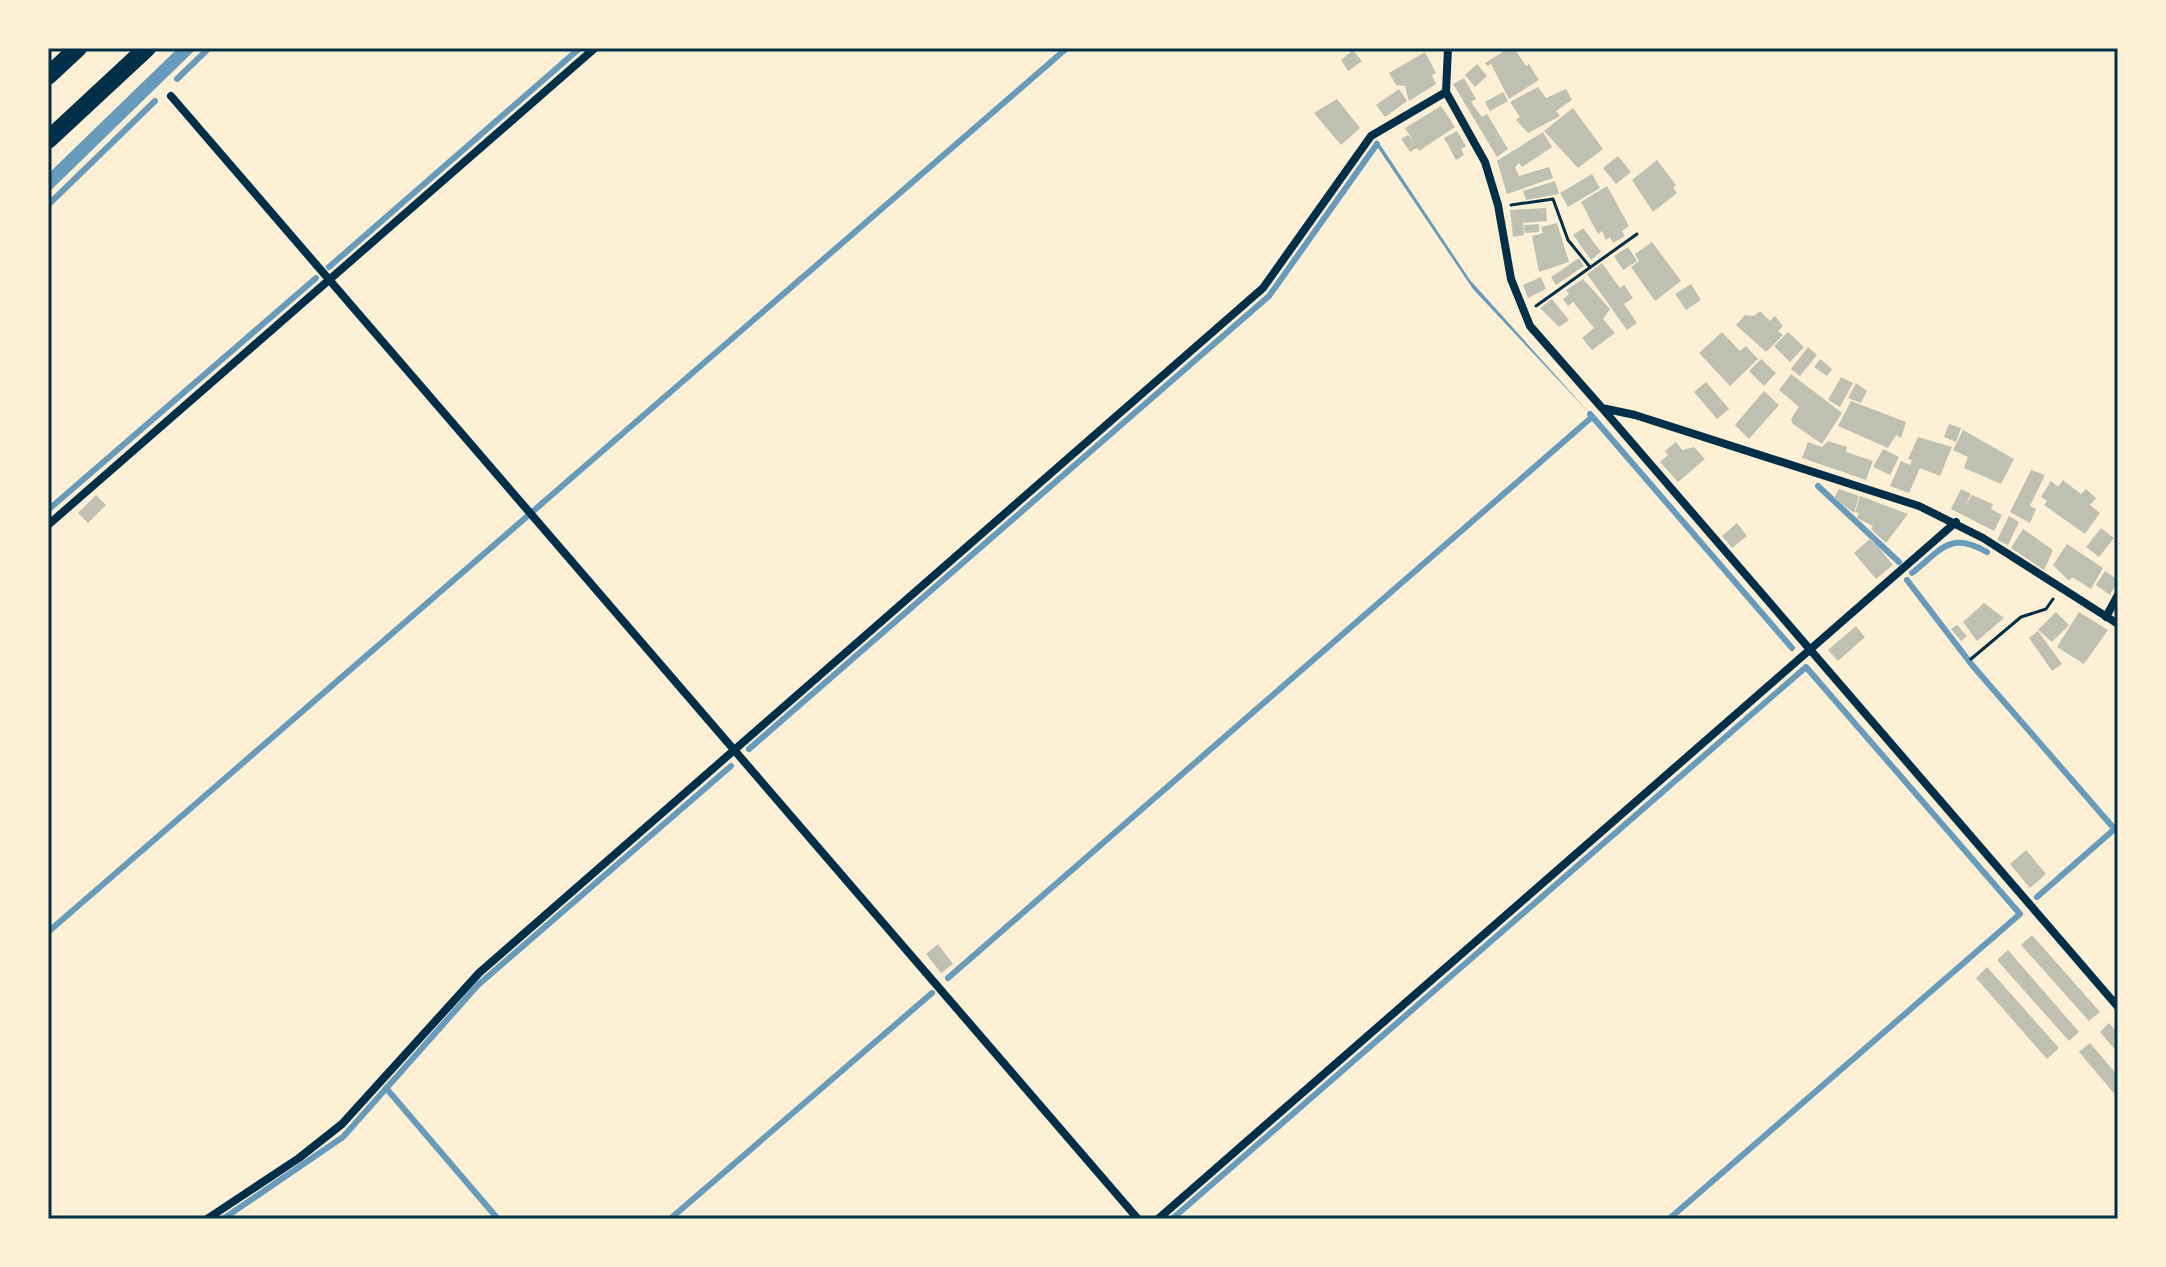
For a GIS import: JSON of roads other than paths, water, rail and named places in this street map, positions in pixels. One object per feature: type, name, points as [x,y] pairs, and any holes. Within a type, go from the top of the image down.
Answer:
[{"type":"highway","points":[[48,76],[78,48]]},
{"type":"highway","points":[[48,140],[147,48]]},
{"type":"street","points":[[48,525],[595,48]]},
{"type":"street","points":[[1448,48],[1446,92],[1485,162],[1498,205],[1511,279],[1530,326],[2118,1007]]},
{"type":"street","points":[[207,1219],[299,1158],[342,1124],[479,973],[732,748],[1263,288],[1371,136],[1446,92]]},
{"type":"street","points":[[171,96],[1138,1219]]},
{"type":"street","points":[[1602,408],[1635,415],[1905,501],[1956,522],[2118,624]]},
{"type":"street","points":[[1158,1219],[1956,522]]},
{"type":"street","points":[[2106,617],[2118,595]]},
{"type":"water","points":[[178,48],[197,48],[48,193],[48,174]]},
{"type":"water","points":[[1377,140],[1470,280],[1593,417],[1473,289],[1374,142]]},
{"type":"waterway","points":[[177,79],[209,48]]},
{"type":"waterway","points":[[329,267],[580,48]]},
{"type":"waterway","points":[[48,932],[1067,48]]},
{"type":"waterway","points":[[48,205],[155,101]]},
{"type":"waterway","points":[[749,749],[1269,296],[1377,144]]},
{"type":"waterway","points":[[48,510],[316,278]]},
{"type":"waterway","points":[[1590,414],[1792,648]]},
{"type":"waterway","points":[[948,978],[1592,417]]},
{"type":"waterway","points":[[1818,486],[1899,562]]},
{"type":"waterway","points":[[1912,573],[1939,550],[1955,543],[1964,543],[1987,552]]},
{"type":"waterway","points":[[1907,580],[1972,665],[2118,833]]},
{"type":"waterway","points":[[1172,1219],[1806,667],[2020,914],[1669,1219]]},
{"type":"waterway","points":[[223,1219],[343,1137],[478,985],[731,766]]},
{"type":"waterway","points":[[2037,897],[2118,826]]},
{"type":"waterway","points":[[670,1219],[932,993]]},
{"type":"waterway","points":[[386,1088],[498,1219]]}]
